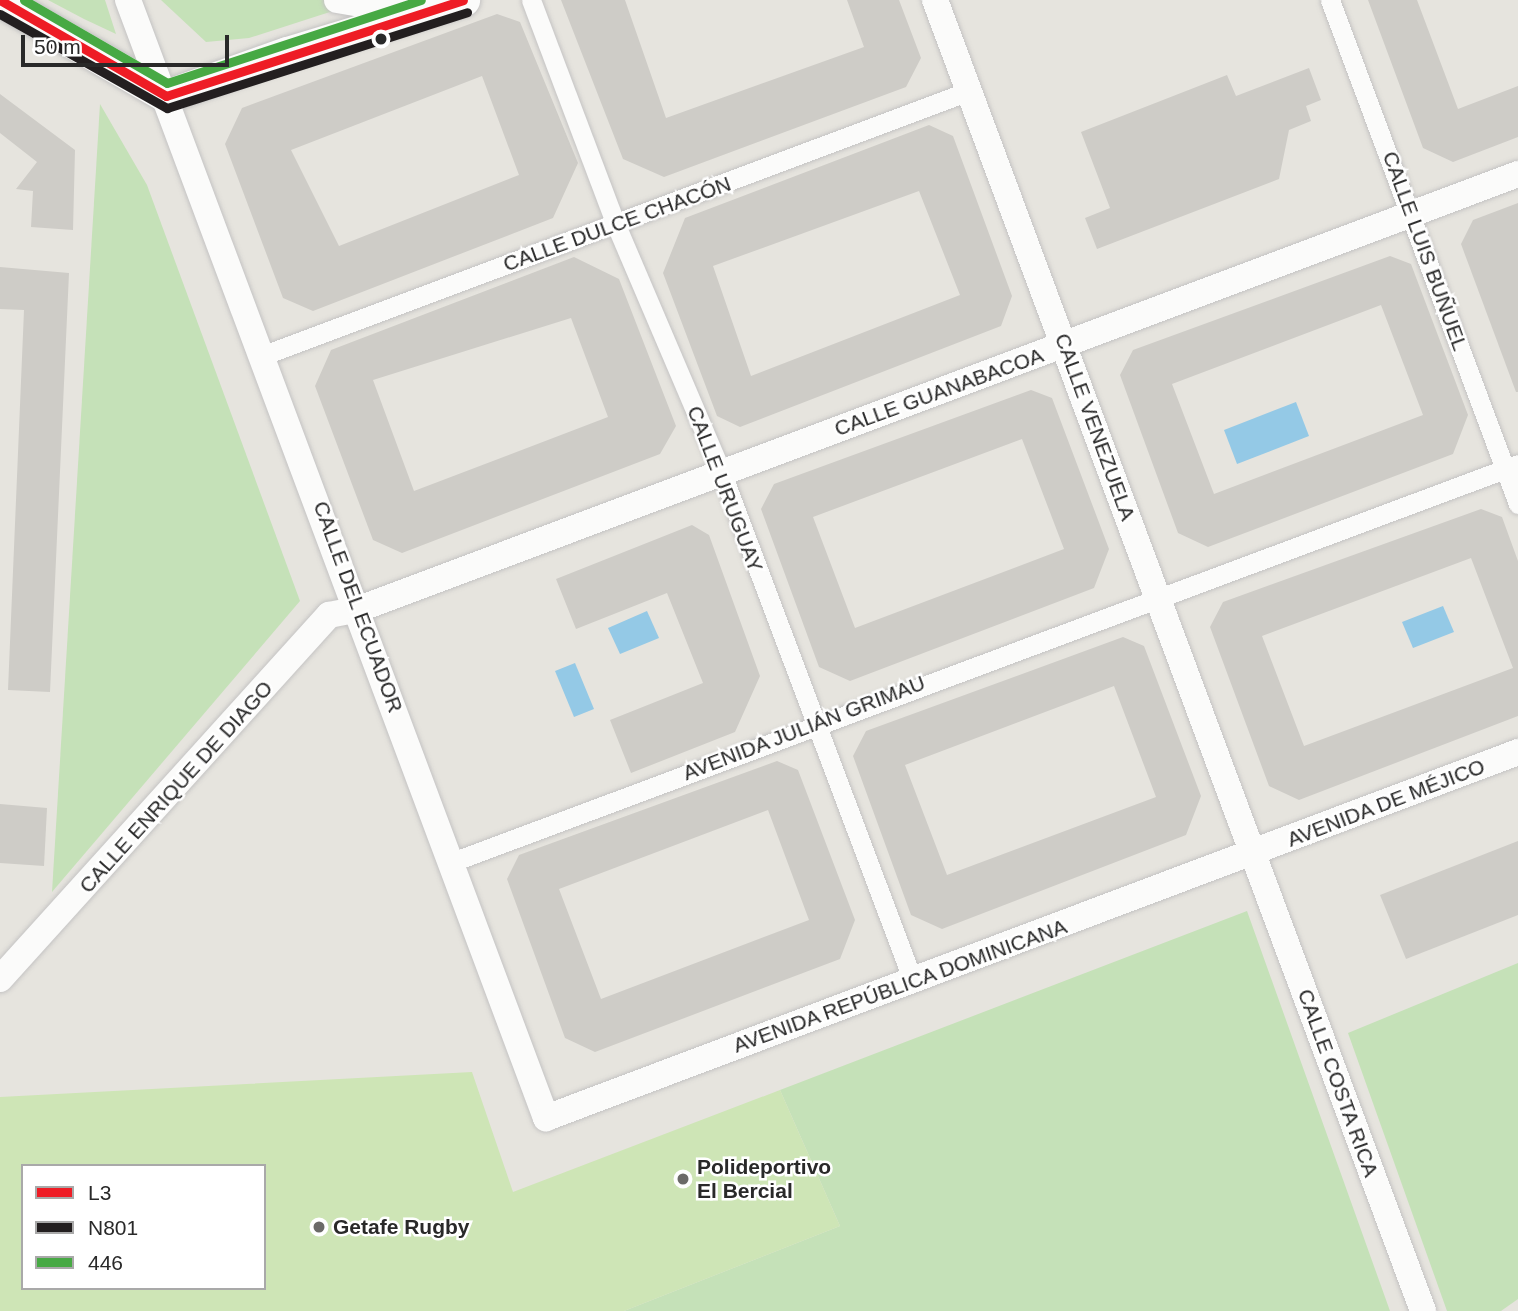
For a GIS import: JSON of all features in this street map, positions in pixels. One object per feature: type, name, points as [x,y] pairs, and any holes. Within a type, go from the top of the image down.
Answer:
[{"type":"street","points":[[0,0],[166,96],[287,52],[453,4]]},
{"type":"street","name":"CALLE DEL ECUADOR","points":[[128,0],[359,609],[546,1118]]},
{"type":"street","points":[[337,0],[390,13],[453,4]]},
{"type":"street","name":"CALLE URUGUAY","points":[[531,0],[616,225],[721,471],[812,724],[913,981]]},
{"type":"street","name":"CALLE VENEZUELA","points":[[934,0],[1254,854]]},
{"type":"street","name":"CALLE LUIS BUÑUEL","points":[[1330,0],[1512,466],[1518,504]]},
{"type":"street","name":"CALLE DULCE CHACÓN","points":[[264,355],[969,91]]},
{"type":"street","name":"CALLE GUANABACOA","points":[[359,609],[1518,174]]},
{"type":"street","name":"AVENIDA JULIÁN GRIMAU","points":[[452,862],[812,724],[1512,466]]},
{"type":"street","name":"CALLE ENRIQUE DE DIAGO","points":[[0,979],[329,615],[359,609]]},
{"type":"street","name":"AVENIDA DE MÉJICO","points":[[1254,854],[1518,752]]},
{"type":"street","name":"AVENIDA REPÚBLICA DOMINICANA","points":[[546,1118],[1254,854]]},
{"type":"street","name":"CALLE COSTA RICA","points":[[1254,854],[1423,1311]]},
{"type":"green space","points":[[48,0],[105,0],[116,34],[84,19]]},
{"type":"green space","points":[[161,0],[367,0],[249,38],[206,42]]},
{"type":"green space","points":[[100,104],[147,185],[300,601],[52,892]]},
{"type":"green space","points":[[1247,911],[1390,1311],[624,1311],[840,1226],[780,1090]]},
{"type":"green space","points":[[1518,963],[1518,1299],[1501,1311],[1447,1311],[1348,1033]]},
{"type":"green space","name":"Polideportivo El Bercial","points":[[472,1072],[513,1192],[780,1090],[840,1226],[624,1311],[0,1311],[0,1097]]},
{"type":"water","points":[[1296,402],[1309,436],[1237,464],[1224,430]]},
{"type":"water","points":[[1443,606],[1454,632],[1413,648],[1402,622]]},
{"type":"water","points":[[647,611],[659,638],[620,654],[608,628]]},
{"type":"water","points":[[575,663],[594,709],[574,717],[555,671]]},
{"type":"building","points":[[561,0],[625,0],[666,118],[864,47],[847,0],[899,0],[921,58],[906,87],[664,177],[623,159]]},
{"type":"building","points":[[1368,0],[1417,0],[1458,109],[1518,86],[1518,137],[1453,162],[1423,148]]},
{"type":"building","points":[[497,14],[520,22],[578,163],[553,218],[313,311],[283,298],[225,144],[242,108]],"holes":[[[482,76],[519,175],[339,246],[291,150]]]},
{"type":"building","points":[[1309,68],[1321,100],[1306,106],[1311,121],[1289,130],[1279,179],[1097,249],[1085,218],[1110,208],[1081,132],[1227,75],[1236,96]]},
{"type":"building","points":[[0,94],[75,150],[73,230],[31,227],[33,191],[16,189],[37,162],[0,133]]},
{"type":"building","points":[[929,125],[953,136],[1012,296],[1001,326],[740,427],[717,416],[663,273],[685,218]],"holes":[[[919,191],[960,295],[751,376],[713,266]]]},
{"type":"building","points":[[1518,203],[1516,392],[1461,244],[1473,220]]},
{"type":"building","points":[[1390,256],[1411,264],[1468,415],[1453,454],[1208,547],[1178,533],[1120,375],[1133,350]],"holes":[[[1381,305],[1423,415],[1214,494],[1172,384]]]},
{"type":"building","points":[[574,257],[619,279],[676,426],[660,454],[402,553],[373,540],[315,386],[331,350]],"holes":[[[571,318],[608,417],[414,491],[373,380]]]},
{"type":"building","points":[[0,267],[69,273],[50,692],[8,690],[24,310],[0,309]]},
{"type":"building","points":[[1031,390],[1052,398],[1109,549],[1094,588],[850,681],[819,667],[761,509],[774,484]],"holes":[[[1022,439],[1064,549],[855,628],[813,517]]]},
{"type":"building","points":[[1481,509],[1502,517],[1518,561],[1518,716],[1299,800],[1269,786],[1210,627],[1223,602]],"holes":[[[1471,558],[1513,668],[1304,746],[1262,636]]]},
{"type":"building","points":[[692,525],[709,535],[760,676],[735,732],[631,773],[610,720],[703,683],[667,593],[576,629],[556,579]]},
{"type":"building","points":[[1123,637],[1144,646],[1201,796],[1186,835],[942,929],[911,915],[853,756],[866,731]],"holes":[[[1114,686],[1156,797],[947,875],[905,765]]]},
{"type":"building","points":[[777,761],[798,770],[855,920],[840,959],[595,1052],[565,1038],[507,879],[519,855]],"holes":[[[768,810],[809,920],[601,999],[559,889]]]},
{"type":"building","points":[[0,804],[47,808],[44,866],[0,863]]},
{"type":"building","points":[[1518,841],[1518,915],[1406,959],[1380,895]]},
{"type":"transit line","name":"L3","points":[[0,0],[166,96],[463,0]]},
{"type":"transit line","name":"446","points":[[24,0],[167,83],[421,0]]},
{"type":"transit line","name":"N801","points":[[0,14],[167,108],[467,12]]},
{"type":"place","name":"Polideportivo El Bercial","points":[[683,1179]]},
{"type":"place","name":"Getafe Rugby","points":[[319,1227]]}]
